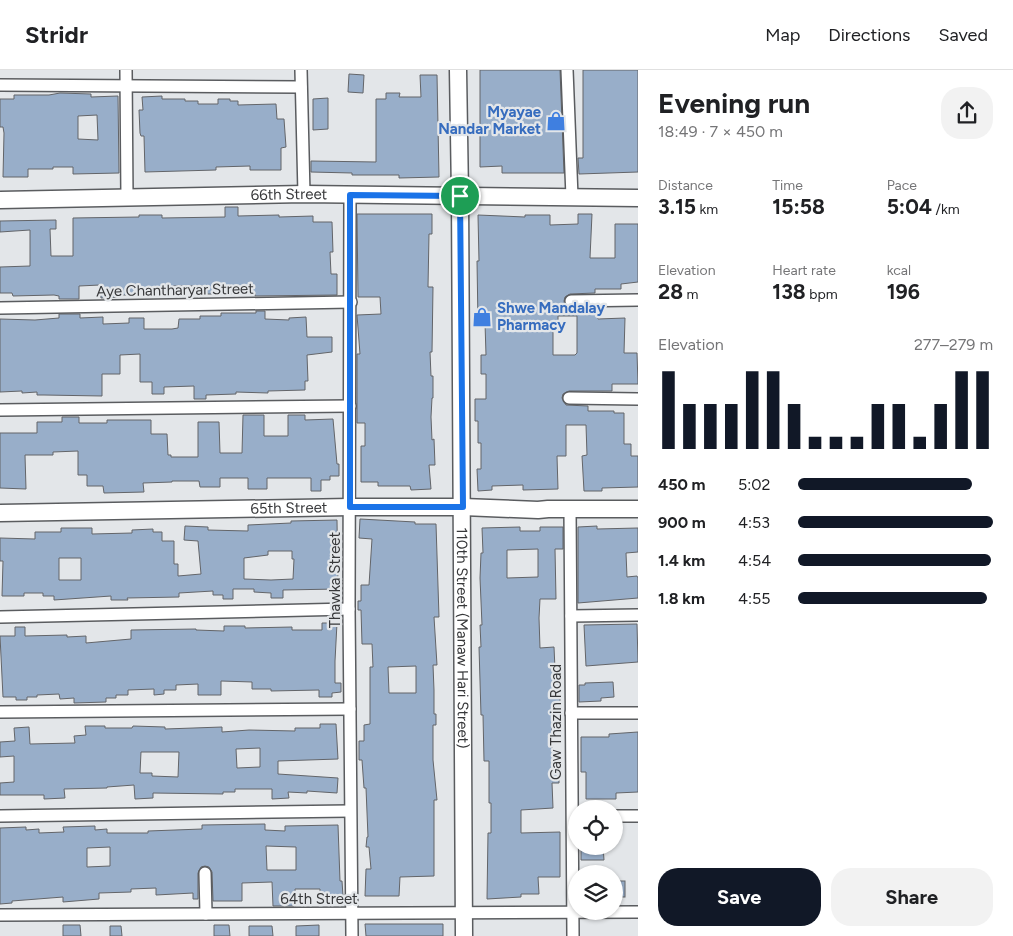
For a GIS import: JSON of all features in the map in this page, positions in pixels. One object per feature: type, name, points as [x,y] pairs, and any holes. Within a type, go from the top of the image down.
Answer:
[{"type":"street","points":[[126,70],[127,198]]},
{"type":"street","points":[[301,70],[304,194]]},
{"type":"street","name":"110th Street (Manaw Hari Street)","points":[[458,70],[463,507],[464,936]]},
{"type":"street","points":[[567,70],[572,197]]},
{"type":"street","points":[[0,85],[301,87]]},
{"type":"street","name":"66th Street","points":[[0,200],[304,194],[638,198]]},
{"type":"street","name":"Thawka Street","points":[[350,195],[349,609],[352,936]]},
{"type":"street","points":[[571,301],[638,300]]},
{"type":"street","name":"Aye Chantharyar Street","points":[[0,308],[351,302]]},
{"type":"street","points":[[570,398],[638,398]]},
{"type":"street","points":[[0,410],[350,406]]},
{"type":"street","name":"65th Street","points":[[0,513],[350,507],[463,507],[538,510],[638,509]]},
{"type":"street","name":"Gaw Thazin Road","points":[[570,509],[574,800]]},
{"type":"street","points":[[0,617],[349,609]]},
{"type":"street","points":[[571,616],[638,615]]},
{"type":"street","points":[[0,712],[350,709]]},
{"type":"street","points":[[572,713],[638,713]]},
{"type":"street","points":[[0,816],[350,811]]},
{"type":"street","points":[[623,816],[638,816]]},
{"type":"street","points":[[206,873],[206,914]]},
{"type":"street","name":"64th Street","points":[[0,915],[568,912]]},
{"type":"street","name":"64th Street","points":[[623,912],[638,912]]},
{"type":"street","name":"Gaw Thazin Road","points":[[572,920],[573,936]]},
{"type":"building","points":[[480,70],[560,70],[564,173],[502,173],[502,166],[480,167]]},
{"type":"building","points":[[583,70],[638,70],[638,172],[579,174],[578,158],[583,158]]},
{"type":"building","points":[[349,74],[364,75],[363,93],[348,92]]},
{"type":"building","points":[[420,75],[437,75],[439,177],[399,178],[399,175],[352,175],[352,173],[311,172],[311,161],[376,162],[376,99],[386,99],[386,93],[400,93],[399,97],[421,97]]},
{"type":"building","points":[[60,93],[91,94],[91,97],[118,96],[119,173],[73,174],[73,167],[53,167],[53,169],[28,169],[28,177],[3,177],[4,133],[3,127],[0,127],[0,99],[14,99],[14,95],[49,95]],"holes":[[[97,115],[98,140],[78,139],[78,116]]]},
{"type":"building","points":[[162,96],[162,99],[198,101],[198,104],[218,104],[218,99],[230,99],[230,101],[238,101],[238,105],[276,104],[277,119],[284,119],[286,147],[281,148],[281,170],[250,170],[250,166],[216,167],[216,170],[145,172],[144,136],[141,136],[140,133],[139,110],[143,110],[142,97]]},
{"type":"building","points":[[328,98],[328,129],[313,130],[313,99]]},
{"type":"building","points":[[225,207],[238,207],[238,216],[313,216],[313,222],[332,222],[333,252],[330,252],[331,274],[337,274],[337,295],[255,296],[255,293],[207,294],[207,286],[173,286],[172,294],[162,294],[162,291],[141,290],[141,295],[119,295],[119,297],[101,298],[100,285],[79,286],[79,299],[59,299],[59,296],[54,295],[13,296],[12,293],[0,293],[0,267],[30,266],[30,230],[0,232],[0,221],[56,220],[56,229],[50,229],[51,256],[73,256],[73,218],[139,217],[139,215],[162,215],[162,218],[225,217]]},
{"type":"building","points":[[357,214],[432,214],[432,234],[429,234],[428,287],[433,287],[432,352],[430,352],[431,376],[433,376],[431,417],[435,465],[429,465],[431,489],[411,490],[410,486],[378,486],[378,482],[361,482],[361,446],[365,446],[365,423],[357,423],[357,354],[360,354],[357,315],[381,314],[380,297],[358,297]]},
{"type":"building","points":[[578,214],[592,214],[590,258],[615,258],[615,224],[638,224],[638,282],[621,284],[621,289],[595,289],[595,293],[570,294],[565,297],[564,301],[565,305],[571,308],[595,308],[595,311],[598,311],[598,319],[625,318],[624,353],[637,353],[638,384],[612,384],[612,391],[569,391],[563,394],[562,398],[566,405],[588,406],[588,411],[624,413],[624,444],[631,444],[631,456],[638,456],[638,487],[602,488],[602,491],[584,491],[582,456],[587,455],[586,425],[566,425],[566,456],[557,456],[558,489],[523,490],[523,485],[492,486],[492,490],[478,491],[477,469],[481,469],[481,443],[478,443],[478,421],[475,421],[475,399],[486,399],[486,374],[481,374],[481,355],[486,355],[485,323],[478,323],[478,215],[525,217],[525,215],[550,215],[550,225],[578,224]],"holes":[[[558,316],[577,316],[577,353],[575,355],[553,355],[553,326],[558,326]]]},
{"type":"building","points":[[256,311],[265,311],[265,319],[289,320],[289,318],[306,317],[307,337],[332,337],[332,352],[307,355],[308,381],[305,381],[305,390],[268,391],[268,393],[236,392],[236,394],[206,395],[206,399],[194,399],[194,386],[164,387],[164,394],[152,394],[152,382],[140,382],[140,354],[120,355],[120,374],[102,374],[102,396],[37,395],[37,392],[22,393],[22,391],[0,392],[0,319],[35,320],[59,318],[59,314],[80,314],[80,318],[103,317],[103,324],[129,323],[129,318],[144,318],[144,329],[172,329],[178,328],[179,319],[200,319],[200,316],[221,316],[221,313],[256,313]]},
{"type":"building","points":[[243,415],[264,415],[264,436],[288,436],[288,415],[305,415],[305,420],[333,419],[339,476],[330,476],[330,480],[321,480],[321,491],[311,491],[311,478],[267,478],[267,489],[248,489],[248,478],[220,478],[220,487],[200,487],[199,481],[172,481],[143,483],[144,492],[104,493],[103,486],[87,486],[87,475],[78,475],[78,451],[53,452],[53,455],[25,455],[26,489],[0,488],[0,433],[37,433],[37,422],[62,422],[62,417],[79,417],[79,423],[107,423],[107,420],[151,420],[151,434],[167,434],[168,455],[171,455],[171,457],[198,457],[198,422],[219,422],[220,453],[242,453]]},
{"type":"building","points":[[360,519],[436,524],[439,617],[434,617],[437,665],[433,665],[436,725],[433,725],[433,760],[437,800],[434,800],[434,876],[400,877],[399,896],[365,896],[366,869],[371,869],[369,847],[366,847],[368,837],[366,788],[364,788],[362,760],[359,760],[359,741],[364,741],[364,725],[370,724],[370,667],[373,667],[372,644],[362,644],[361,610],[358,610],[358,601],[361,601],[361,585],[369,585],[372,539],[359,538]],"holes":[[[416,666],[416,693],[389,693],[388,667]]]},
{"type":"building","points":[[337,520],[338,589],[283,590],[283,598],[271,598],[271,593],[254,592],[254,589],[233,589],[233,599],[223,599],[223,595],[213,595],[213,591],[179,593],[179,597],[127,598],[128,600],[111,600],[111,596],[54,600],[54,596],[43,596],[43,593],[24,593],[24,596],[2,596],[3,561],[0,561],[0,538],[35,539],[35,532],[61,532],[61,528],[92,528],[92,534],[132,533],[132,530],[153,529],[153,532],[162,532],[162,541],[174,541],[174,564],[178,564],[178,576],[201,574],[198,541],[184,540],[185,526],[208,527],[208,530],[248,531],[248,525],[291,523],[291,521]],"holes":[[[268,551],[292,551],[292,559],[294,559],[293,579],[244,579],[244,558],[268,555]],[[59,558],[81,558],[81,580],[59,580]]]},
{"type":"building","points":[[597,526],[597,529],[638,528],[638,552],[626,553],[627,577],[637,576],[638,598],[578,603],[578,527]]},
{"type":"building","points":[[520,527],[520,531],[540,531],[540,527],[563,527],[563,549],[555,549],[556,599],[540,599],[539,618],[540,648],[554,647],[555,669],[560,669],[560,715],[555,715],[555,725],[552,725],[552,749],[555,749],[556,763],[559,763],[559,783],[552,783],[553,808],[521,810],[521,833],[560,832],[560,877],[538,877],[539,894],[521,894],[521,897],[487,899],[488,833],[491,833],[491,803],[489,803],[489,761],[484,761],[483,715],[481,715],[479,647],[481,647],[480,625],[482,625],[480,578],[481,553],[483,553],[482,528]],"holes":[[[538,549],[538,577],[507,578],[507,550]]]},
{"type":"building","points":[[322,623],[337,623],[335,683],[341,683],[341,692],[332,693],[332,697],[319,697],[319,690],[271,691],[271,689],[252,689],[252,682],[221,681],[221,695],[198,695],[198,684],[176,685],[176,690],[164,690],[164,694],[154,695],[154,689],[128,690],[128,695],[116,695],[116,698],[106,698],[106,702],[74,703],[74,698],[60,699],[59,694],[37,695],[37,697],[27,697],[27,700],[16,700],[16,697],[3,697],[0,636],[15,636],[15,627],[25,627],[25,636],[86,636],[86,643],[131,639],[131,630],[196,629],[224,631],[224,626],[245,626],[245,628],[292,627],[292,630],[322,630]]},
{"type":"building","points":[[637,624],[638,662],[586,666],[584,625]]},
{"type":"building","points":[[613,682],[614,697],[601,698],[601,701],[579,702],[579,685]]},
{"type":"building","points":[[320,724],[336,724],[338,759],[278,761],[278,774],[338,778],[337,793],[288,792],[289,798],[272,799],[272,789],[235,789],[235,792],[223,792],[223,794],[153,793],[153,798],[135,799],[134,785],[64,789],[65,798],[44,799],[44,795],[0,795],[0,783],[14,782],[14,756],[0,757],[0,742],[15,741],[14,728],[29,727],[30,744],[75,743],[74,736],[86,735],[85,726],[105,726],[105,728],[132,728],[133,726],[165,727],[165,729],[222,727],[222,732],[249,730],[295,731],[295,728],[320,728]],"holes":[[[260,748],[260,767],[237,768],[236,749]],[[141,752],[179,752],[178,777],[152,776],[152,773],[140,773]]]},
{"type":"building","points":[[638,732],[638,792],[616,793],[616,799],[586,799],[586,772],[581,772],[581,737],[609,737],[609,734]]},
{"type":"building","points":[[265,824],[265,830],[285,831],[285,826],[338,825],[340,881],[342,881],[343,896],[320,896],[320,889],[295,889],[296,906],[273,906],[272,882],[242,883],[242,901],[213,901],[212,872],[209,867],[205,866],[201,867],[198,873],[198,899],[193,899],[193,893],[156,895],[156,888],[131,889],[131,892],[99,893],[99,899],[63,902],[63,897],[12,901],[12,903],[0,904],[0,828],[26,827],[26,830],[39,829],[39,833],[64,832],[63,827],[95,826],[95,830],[107,829],[107,833],[148,833],[148,831],[202,829],[202,825]],"holes":[[[266,846],[296,847],[296,870],[267,870]],[[110,847],[110,866],[87,867],[87,848]]]},
{"type":"building","points":[[581,855],[604,855],[604,860],[581,860]]},
{"type":"building","points":[[623,881],[625,881],[625,897],[623,897]]},
{"type":"building","points":[[365,924],[443,924],[443,936],[366,936]]},
{"type":"building","points":[[63,925],[80,925],[81,936],[63,936]]},
{"type":"building","points":[[214,925],[229,925],[230,936],[214,936]]},
{"type":"building","points":[[319,925],[319,936],[296,936],[296,926]]},
{"type":"building","points":[[110,926],[121,926],[122,936],[110,936]]},
{"type":"building","points":[[249,926],[272,926],[273,936],[249,936]]},
{"type":"place","name":"Myayae Nandar Market","points":[[556,121]]},
{"type":"place","name":"Shwe Mandalay Pharmacy","points":[[482,317]]},
{"type":"route","points":[[350,195],[460,196],[463,507],[350,507],[350,195]]}]
